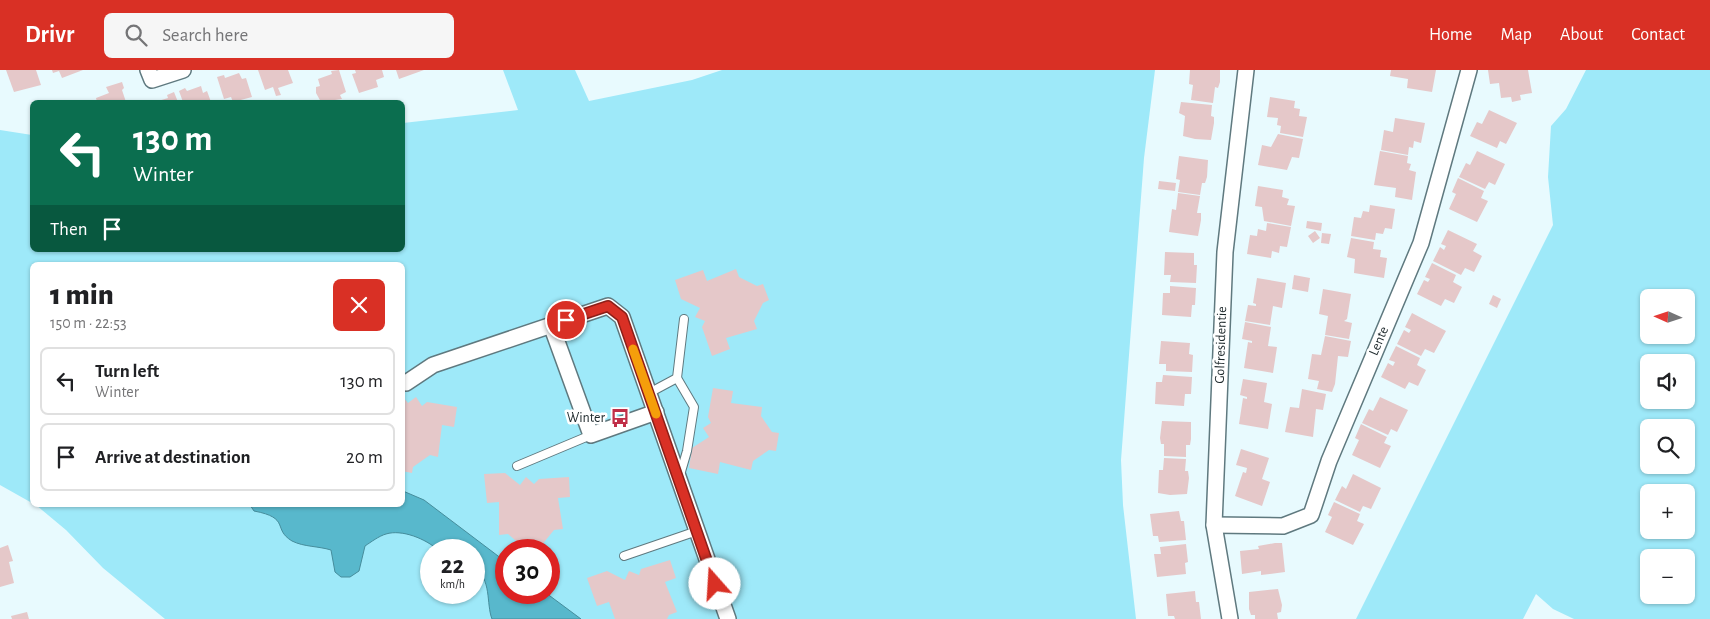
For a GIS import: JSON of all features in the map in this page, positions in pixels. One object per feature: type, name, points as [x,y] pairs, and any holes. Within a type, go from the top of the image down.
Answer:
[{"type":"street","points":[[148,70],[152,80],[183,70]]},
{"type":"street","name":"Golfresidentie","points":[[1230,619],[1214,525],[1225,252],[1246,70]]},
{"type":"street","name":"Lente","points":[[1214,525],[1283,526],[1311,515],[1328,461],[1421,243],[1469,70]]},
{"type":"street","points":[[406,383],[433,365],[608,306],[622,317],[728,619]]},
{"type":"street","points":[[551,325],[591,435],[656,412]]},
{"type":"lane","points":[[679,479],[687,451],[694,407],[677,378],[684,319]]},
{"type":"lane","points":[[649,393],[677,378]]},
{"type":"lane","points":[[517,466],[591,435]]},
{"type":"lane","points":[[624,556],[697,531]]},
{"type":"shaded area","points":[[503,70],[575,70],[589,101],[692,80],[722,70],[1155,70],[1144,158],[1121,460],[1123,505],[1136,619],[165,619],[103,568],[66,530],[38,507],[405,507],[405,262],[30,262],[30,502],[0,485],[0,130],[30,135],[30,252],[405,252],[405,123],[518,110]]},
{"type":"shaded area","points":[[1586,70],[1710,70],[1710,619],[1574,619],[1553,609],[1536,594],[1523,619],[1356,619],[1553,225],[1548,177],[1551,126],[1566,109]]},
{"type":"shaded area","points":[[405,492],[424,500],[476,539],[420,539],[406,534],[386,534],[365,546],[359,571],[350,577],[341,577],[335,572],[331,550],[292,541],[286,537],[277,520],[254,511],[251,507],[405,507]]},
{"type":"shaded area","points":[[485,546],[495,554],[495,604],[560,603],[581,619],[492,619],[486,585]]},
{"type":"building","points":[[6,70],[36,70],[41,85],[14,92]]},
{"type":"building","points":[[52,70],[83,70],[62,78],[59,71],[53,73]]},
{"type":"building","points":[[258,70],[288,70],[293,83],[278,88],[281,95],[276,96],[273,87],[265,90]]},
{"type":"building","points":[[339,70],[346,92],[340,95],[342,99],[320,100],[316,93],[316,87],[320,86],[318,79],[332,74],[331,71]]},
{"type":"building","points":[[355,70],[382,70],[384,77],[376,80],[378,87],[359,93],[352,74],[356,73]]},
{"type":"building","points":[[396,70],[424,70],[399,79]]},
{"type":"building","points":[[1190,70],[1220,70],[1220,82],[1218,88],[1215,87],[1213,103],[1191,100],[1193,85],[1189,84]]},
{"type":"building","points":[[1391,70],[1436,70],[1432,92],[1407,88],[1408,79],[1390,76]]},
{"type":"building","points":[[1488,70],[1528,70],[1532,93],[1520,95],[1521,100],[1512,102],[1511,97],[1501,98],[1499,83],[1490,84]]},
{"type":"building","points":[[239,73],[242,79],[246,78],[252,97],[241,100],[232,100],[231,97],[224,99],[217,77],[224,75],[225,78]]},
{"type":"building","points":[[122,82],[125,100],[96,100],[96,98],[109,93],[106,87]]},
{"type":"building","points":[[201,86],[203,93],[207,91],[210,100],[182,100],[179,91],[185,88],[187,91]]},
{"type":"building","points":[[174,92],[177,100],[162,100],[168,98],[167,95]]},
{"type":"building","points":[[1270,97],[1295,101],[1294,108],[1300,109],[1299,116],[1307,117],[1303,137],[1280,133],[1281,126],[1277,125],[1278,118],[1267,117]]},
{"type":"building","points":[[1181,102],[1212,105],[1211,116],[1214,117],[1214,123],[1211,140],[1183,136],[1185,116],[1179,113]]},
{"type":"building","points":[[1489,110],[1517,123],[1506,144],[1500,141],[1497,148],[1470,136],[1477,122],[1482,124]]},
{"type":"building","points":[[1395,118],[1425,123],[1421,143],[1414,141],[1413,148],[1409,147],[1408,155],[1381,150],[1384,130],[1393,132]]},
{"type":"building","points":[[1278,134],[1303,139],[1299,158],[1292,157],[1287,170],[1258,165],[1262,145],[1271,147]]},
{"type":"building","points":[[1380,151],[1408,156],[1407,163],[1411,164],[1409,170],[1416,172],[1412,200],[1395,197],[1396,188],[1374,185]]},
{"type":"building","points":[[1477,151],[1505,164],[1495,185],[1489,182],[1485,189],[1459,177],[1466,163],[1470,165]]},
{"type":"building","points":[[1179,156],[1208,160],[1207,177],[1205,183],[1202,183],[1200,195],[1178,192],[1180,180],[1176,179]]},
{"type":"building","points":[[1458,178],[1484,191],[1481,198],[1488,201],[1477,222],[1449,209],[1456,194],[1452,192]]},
{"type":"building","points":[[1159,181],[1176,183],[1175,191],[1158,189]]},
{"type":"building","points":[[1258,186],[1283,190],[1282,197],[1289,199],[1287,205],[1295,206],[1291,226],[1264,221],[1262,207],[1255,206]]},
{"type":"building","points":[[1178,193],[1200,196],[1197,213],[1201,213],[1201,220],[1198,236],[1169,232],[1172,209],[1176,210]]},
{"type":"building","points":[[1370,205],[1395,209],[1392,229],[1385,228],[1383,234],[1376,233],[1375,240],[1351,236],[1354,217],[1361,218],[1363,211],[1369,212]]},
{"type":"building","points":[[1307,221],[1322,223],[1321,231],[1306,228]]},
{"type":"building","points":[[1267,223],[1291,227],[1287,247],[1280,246],[1279,253],[1272,251],[1271,258],[1247,254],[1250,235],[1257,236],[1258,229],[1266,231]]},
{"type":"building","points":[[1448,230],[1477,244],[1473,251],[1482,256],[1474,272],[1465,268],[1461,275],[1433,261],[1440,247],[1444,250],[1446,246],[1441,244]]},
{"type":"building","points":[[1315,231],[1320,238],[1313,243],[1308,236]]},
{"type":"building","points":[[1322,233],[1331,234],[1329,244],[1321,243]]},
{"type":"building","points":[[1351,238],[1374,242],[1373,249],[1381,250],[1380,257],[1387,258],[1384,278],[1354,273],[1355,259],[1347,257]]},
{"type":"building","points":[[1165,252],[1194,253],[1194,265],[1197,265],[1196,283],[1170,282],[1171,275],[1164,275]]},
{"type":"building","points":[[1432,263],[1456,275],[1453,282],[1462,287],[1454,303],[1445,299],[1441,306],[1417,294],[1424,280],[1428,282],[1430,279],[1425,277]]},
{"type":"building","points":[[736,269],[739,277],[757,286],[763,284],[769,300],[763,303],[754,321],[757,329],[726,338],[730,349],[712,356],[702,327],[705,321],[695,317],[700,308],[681,299],[675,280],[703,270],[707,281]]},
{"type":"building","points":[[1294,275],[1310,278],[1308,292],[1292,289]]},
{"type":"building","points":[[1257,278],[1286,283],[1282,308],[1273,306],[1270,325],[1245,321],[1248,305],[1256,306],[1253,303]]},
{"type":"building","points":[[1170,286],[1196,288],[1195,305],[1192,305],[1191,317],[1162,315],[1163,293],[1170,293]]},
{"type":"building","points":[[1323,289],[1351,294],[1347,319],[1344,321],[1352,323],[1349,339],[1325,335],[1328,316],[1319,314]]},
{"type":"building","points":[[1493,295],[1501,299],[1497,308],[1489,304]]},
{"type":"building","points":[[1412,313],[1446,331],[1434,353],[1425,349],[1421,356],[1397,344],[1404,330],[1409,333],[1411,330],[1405,327]]},
{"type":"building","points":[[1245,322],[1271,327],[1268,346],[1277,347],[1273,373],[1244,368],[1248,342],[1252,343],[1252,341],[1242,339]]},
{"type":"building","points":[[1325,336],[1351,341],[1348,357],[1338,356],[1335,384],[1332,392],[1317,389],[1319,381],[1308,379],[1312,354],[1321,355]]},
{"type":"building","points":[[1161,341],[1190,343],[1189,354],[1193,355],[1192,372],[1166,371],[1166,364],[1159,364]]},
{"type":"building","points":[[1396,346],[1420,358],[1417,365],[1426,370],[1418,386],[1409,382],[1405,389],[1381,377],[1388,363],[1393,366],[1395,362],[1389,360]]},
{"type":"building","points":[[1163,375],[1192,377],[1191,394],[1185,394],[1184,406],[1155,404],[1156,382],[1162,382]]},
{"type":"building","points":[[1243,379],[1267,383],[1264,402],[1272,404],[1268,429],[1239,424],[1243,398],[1247,399],[1247,397],[1240,395]]},
{"type":"building","points":[[713,388],[733,391],[731,403],[762,407],[761,416],[772,432],[779,433],[776,451],[769,450],[753,461],[751,470],[720,462],[718,474],[689,468],[692,448],[709,437],[703,428],[711,423],[708,417]]},
{"type":"building","points":[[1302,389],[1326,394],[1323,410],[1316,409],[1313,437],[1285,432],[1290,407],[1299,408]]},
{"type":"building","points":[[416,397],[422,406],[427,402],[457,407],[454,427],[442,425],[438,457],[430,455],[413,467],[412,473],[405,472],[405,400],[408,403]]},
{"type":"building","points":[[1380,397],[1408,410],[1397,432],[1391,429],[1388,435],[1362,423],[1369,409],[1373,411]]},
{"type":"building","points":[[1162,421],[1191,422],[1191,439],[1190,445],[1186,445],[1186,457],[1164,456],[1164,444],[1161,444],[1160,438]]},
{"type":"building","points":[[1361,424],[1387,437],[1384,443],[1391,446],[1380,468],[1352,455],[1359,440],[1355,438]]},
{"type":"building","points":[[1241,449],[1269,458],[1262,479],[1270,482],[1262,506],[1235,496],[1243,472],[1246,473],[1247,468],[1236,465]]},
{"type":"building","points":[[1164,458],[1186,459],[1185,471],[1188,471],[1189,478],[1187,494],[1170,495],[1158,493],[1159,470],[1163,470]]},
{"type":"building","points":[[505,473],[520,485],[526,477],[534,484],[539,479],[569,477],[570,497],[558,498],[563,529],[554,530],[547,539],[514,539],[508,534],[499,535],[499,502],[487,503],[484,474]]},
{"type":"building","points":[[1353,474],[1381,488],[1371,509],[1363,506],[1360,512],[1335,500],[1342,486],[1346,489]]},
{"type":"building","points":[[1334,502],[1360,514],[1357,521],[1364,524],[1353,545],[1325,532],[1332,517],[1328,515]]},
{"type":"building","points":[[1179,511],[1181,521],[1184,521],[1186,540],[1159,542],[1158,536],[1153,536],[1150,514]]},
{"type":"building","points":[[1282,543],[1285,572],[1261,575],[1261,571],[1242,574],[1240,551],[1259,549],[1258,546]]},
{"type":"building","points":[[1186,544],[1188,562],[1185,563],[1186,574],[1157,577],[1154,554],[1161,554],[1160,547]]},
{"type":"building","points":[[8,545],[13,561],[9,562],[14,583],[0,587],[0,548]]},
{"type":"building","points":[[670,560],[676,578],[665,582],[677,612],[669,615],[667,619],[615,619],[609,602],[597,606],[587,578],[607,571],[625,580],[629,571],[639,575],[641,569]]},
{"type":"building","points":[[1278,589],[1282,605],[1281,612],[1277,613],[1278,619],[1255,619],[1255,615],[1251,615],[1249,609],[1249,592]]},
{"type":"building","points":[[1195,591],[1196,602],[1199,602],[1201,619],[1175,619],[1174,616],[1168,616],[1166,594]]},
{"type":"building","points":[[27,612],[29,619],[12,619],[11,616]]},
{"type":"slow traffic","points":[[633,349],[656,414]]},
{"type":"place","name":"Winter","points":[[620,418]]},
{"type":"route","points":[[566,320],[608,306],[622,317],[715,584]]}]
